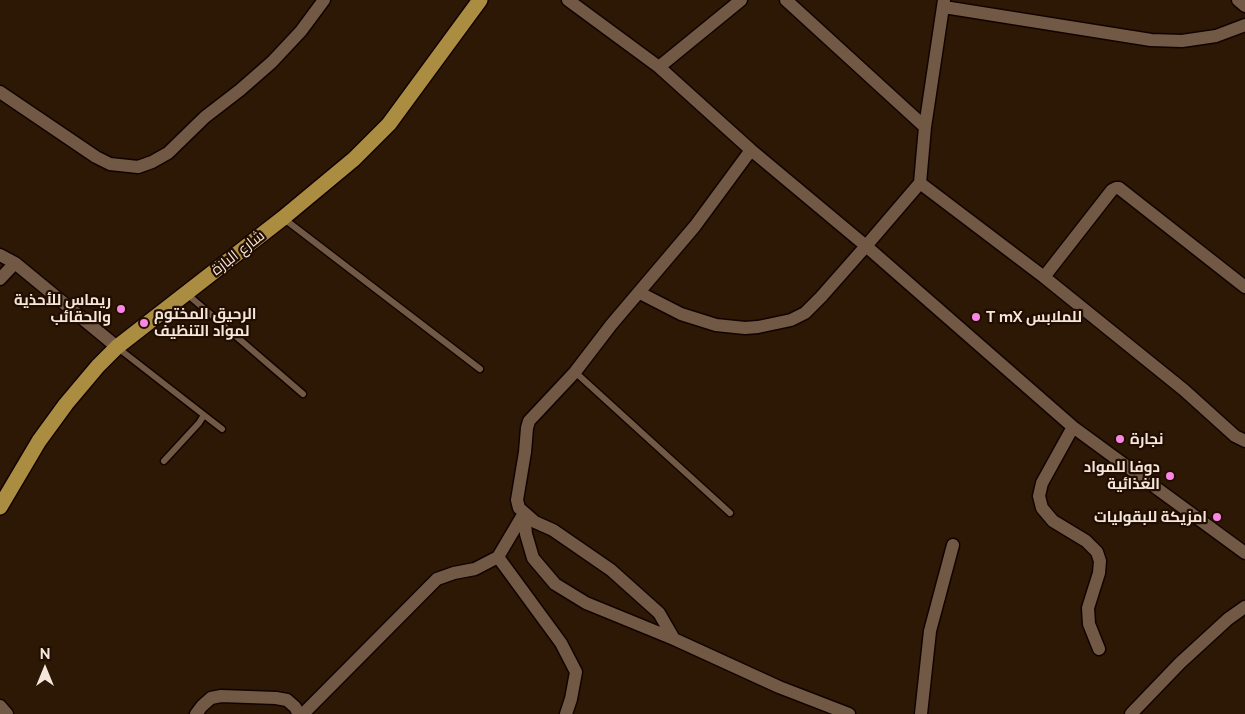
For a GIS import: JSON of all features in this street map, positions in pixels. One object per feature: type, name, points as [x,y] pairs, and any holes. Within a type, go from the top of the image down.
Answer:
[{"type":"main road","name":"شارع البازة","points":[[0,507],[40,441],[66,404],[98,366],[117,347],[283,218],[354,159],[389,124],[480,0]]},
{"type":"street","points":[[0,92],[96,158],[110,164],[138,167],[168,153],[205,117],[272,62],[301,31],[324,0]]},
{"type":"street","points":[[568,0],[659,66],[751,150],[866,246],[1073,427],[1245,553]]},
{"type":"street","points":[[659,66],[741,0]]},
{"type":"street","points":[[786,0],[924,127]]},
{"type":"street","points":[[1238,0],[1245,6]]},
{"type":"street","points":[[640,293],[681,314],[716,325],[745,328],[791,320],[805,313],[920,183],[924,127],[944,4],[1152,40],[1182,41],[1216,36],[1245,25]]},
{"type":"street","points":[[674,639],[659,614],[611,570],[553,530],[535,522],[519,508],[517,495],[525,452],[527,428],[529,421],[575,372],[611,325],[695,226],[751,150]]},
{"type":"street","points":[[920,183],[1044,277],[1184,390],[1236,436],[1245,441]]},
{"type":"street","points":[[1044,277],[1112,190],[1119,188],[1245,287]]},
{"type":"street","points":[[0,255],[15,263],[117,347]]},
{"type":"street","points":[[0,279],[15,263]]},
{"type":"street","points":[[1073,427],[1042,483],[1039,496],[1042,508],[1053,520],[1086,540],[1097,552],[1100,561],[1099,573],[1088,608],[1089,624],[1099,649]]},
{"type":"street","points":[[303,714],[437,579],[475,569],[498,557],[524,513]]},
{"type":"street","points":[[524,513],[526,534],[533,558],[555,584],[586,603],[674,639],[779,687],[849,714]]},
{"type":"street","points":[[921,714],[930,631],[954,545]]},
{"type":"street","points":[[498,557],[561,643],[576,672],[566,714]]},
{"type":"street","points":[[1131,714],[1180,663],[1228,619],[1245,607]]},
{"type":"street","points":[[202,711],[212,698],[221,696],[287,700],[295,707],[299,714]]},
{"type":"street","points":[[0,706],[7,714]]},
{"type":"lane","points":[[283,218],[480,369]]},
{"type":"lane","points":[[186,293],[303,394]]},
{"type":"lane","points":[[117,347],[222,429]]},
{"type":"lane","points":[[575,372],[730,514]]},
{"type":"lane","points":[[164,461],[199,424],[204,415]]},
{"type":"place","name":"ريماس للأحذية والحقائب","points":[[121,309]]},
{"type":"place","name":"T mX للملابس","points":[[976,317]]},
{"type":"place","name":"الرحيق المختوم لمواد التنظيف","points":[[144,323]]},
{"type":"place","name":"نجارة","points":[[1120,439]]},
{"type":"place","name":"دوفا للمواد الغذائية","points":[[1170,476]]},
{"type":"place","name":"امزيكة للبقوليات","points":[[1217,517]]}]
